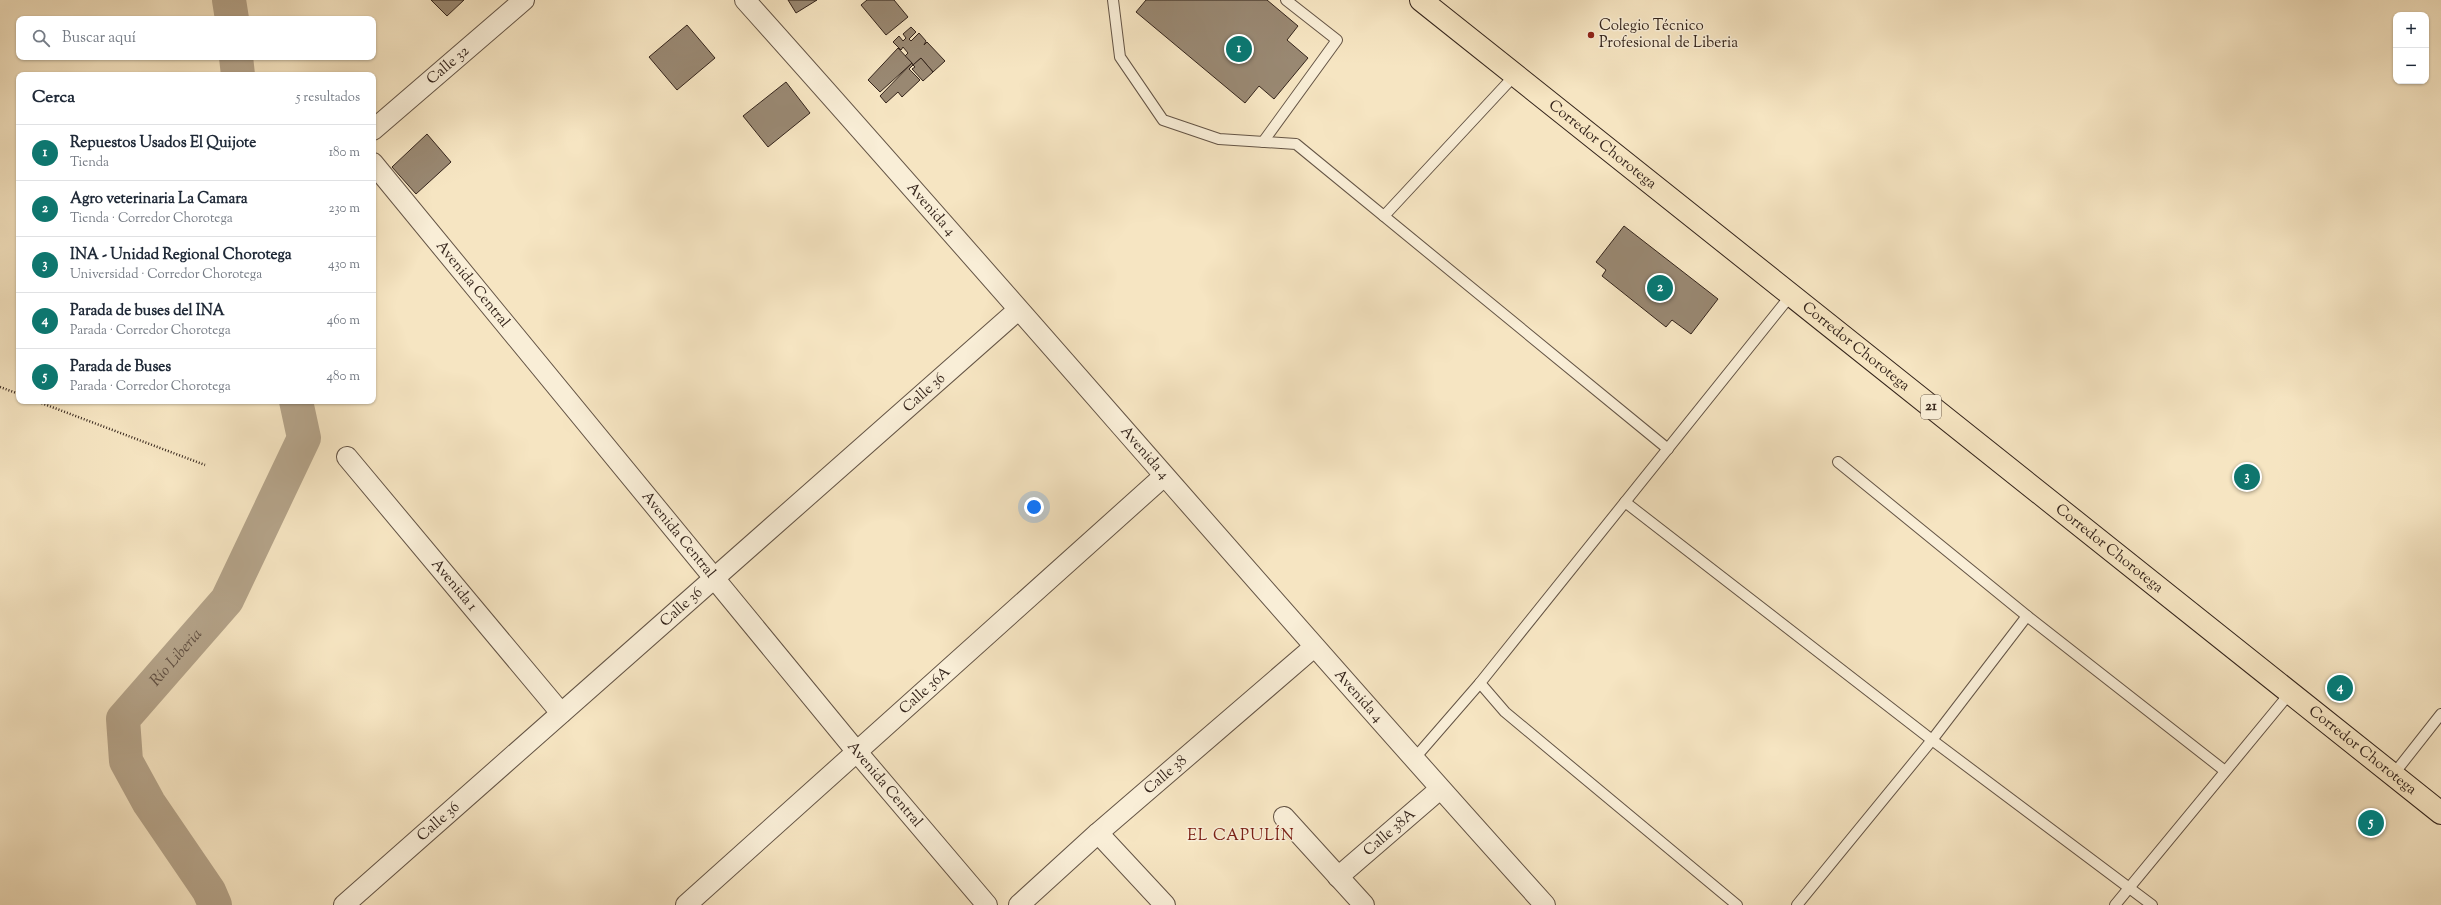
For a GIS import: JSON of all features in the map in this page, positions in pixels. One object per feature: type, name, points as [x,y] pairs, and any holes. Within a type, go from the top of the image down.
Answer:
[{"type":"main road","name":"Corredor Chorotega","points":[[1421,0],[2441,813]]},
{"type":"street","name":"Calle 32","points":[[376,127],[524,0]]},
{"type":"street","name":"Avenida 4","points":[[745,0],[897,169],[1018,310],[1314,647],[1440,789],[1546,905]]},
{"type":"street","name":"Avenida Central","points":[[376,167],[857,752],[987,905]]},
{"type":"street","name":"Calle 36","points":[[344,905],[1018,310]]},
{"type":"street","name":"Avenida 1","points":[[348,457],[561,713]]},
{"type":"street","name":"Calle 36A","points":[[686,905],[1164,476]]},
{"type":"street","name":"Calle 38","points":[[1019,905],[1098,833],[1314,647]]},
{"type":"street","name":"Calle 38A","points":[[1338,877],[1440,789]]},
{"type":"street","points":[[1284,818],[1364,905]]},
{"type":"street","points":[[1098,833],[1165,905]]},
{"type":"lane","points":[[1113,0],[1120,57],[1163,120],[1219,139],[1296,144],[1668,448]]},
{"type":"lane","points":[[1263,142],[1337,40],[1286,0]]},
{"type":"lane","points":[[1384,216],[1515,75]]},
{"type":"lane","points":[[1414,759],[1480,683],[1791,295]]},
{"type":"lane","points":[[1838,462],[2027,616],[2225,772]]},
{"type":"lane","points":[[1626,502],[1932,740],[2152,905]]},
{"type":"lane","points":[[1797,905],[1932,740],[2027,616]]},
{"type":"lane","points":[[1480,683],[1505,712],[1737,905]]},
{"type":"lane","points":[[2115,905],[2290,693]]},
{"type":"lane","points":[[2393,775],[2441,714]]},
{"type":"path","points":[[0,387],[16,393]]},
{"type":"path","points":[[44,404],[205,465]]},
{"type":"building","points":[[431,0],[464,0],[447,16]]},
{"type":"building","points":[[788,0],[817,0],[796,13]]},
{"type":"building","points":[[867,0],[894,0],[908,17],[886,35],[861,5]]},
{"type":"building","points":[[1146,0],[1267,0],[1298,26],[1287,40],[1308,58],[1274,99],[1259,86],[1245,103],[1136,12]]},
{"type":"building","points":[[687,25],[715,58],[677,90],[649,57]]},
{"type":"building","points":[[911,27],[916,32],[909,39],[911,41],[919,33],[926,41],[924,45],[927,42],[945,61],[933,72],[921,58],[913,65],[905,56],[908,53],[903,47],[901,50],[893,42],[899,36],[903,41],[906,38],[903,34]]},
{"type":"building","points":[[898,48],[912,63],[880,92],[868,80]]},
{"type":"building","points":[[921,58],[933,72],[923,81],[912,69],[915,67],[913,65]]},
{"type":"building","points":[[912,63],[913,65],[909,69],[920,80],[902,97],[898,92],[886,103],[880,96]]},
{"type":"building","points":[[786,82],[810,113],[768,147],[743,116]]},
{"type":"building","points":[[427,134],[451,162],[416,194],[392,167]]},
{"type":"building","points":[[1624,226],[1718,299],[1691,334],[1672,320],[1666,327],[1602,276],[1606,270],[1596,262]]},
{"type":"waterway","name":"Río Liberia","points":[[229,0],[232,16]]},
{"type":"waterway","name":"Río Liberia","points":[[236,60],[238,72]]},
{"type":"waterway","name":"Río Liberia","points":[[215,905],[209,891],[149,803],[126,761],[123,719],[227,600],[304,438],[297,404]]},
{"type":"place","name":"Colegio Técnico Profesional de Liberia","points":[[1591,35]]},
{"type":"place","name":"Repuestos Usados El Quijote","points":[[1239,49]]},
{"type":"place","name":"Agro veterinaria La Camara","points":[[1660,288]]},
{"type":"place","name":"INA - Unidad Regional Chorotega","points":[[2247,477]]},
{"type":"place","name":"Parada de buses del INA","points":[[2340,688]]},
{"type":"place","name":"Parada de Buses","points":[[2371,823]]},
{"type":"district","name":"EL CAPULÍN","points":[[1241,836]]}]
